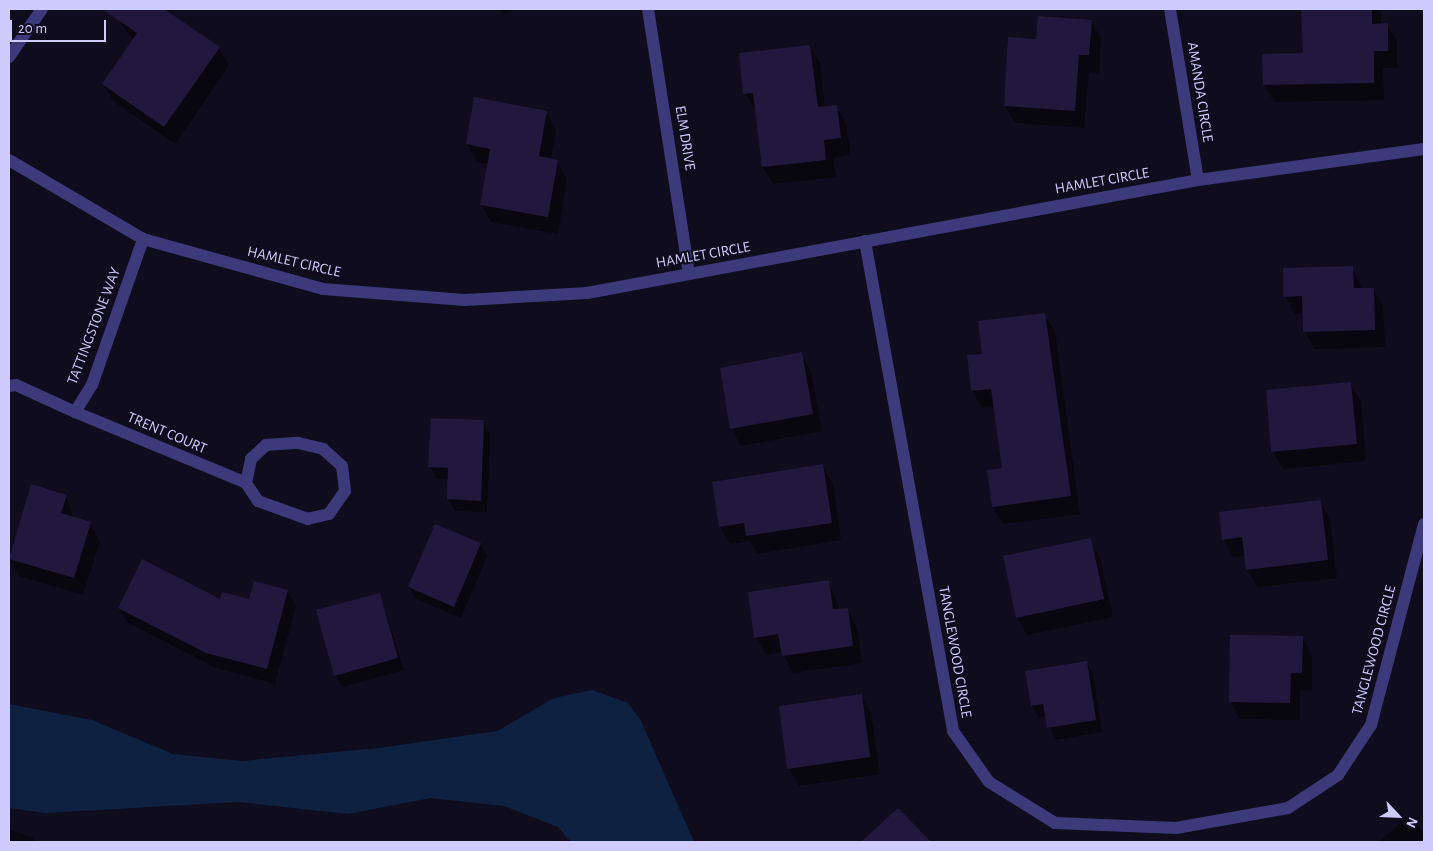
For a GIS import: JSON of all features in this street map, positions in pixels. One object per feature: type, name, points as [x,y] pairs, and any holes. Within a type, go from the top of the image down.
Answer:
[{"type":"street","points":[[9,57],[42,9]]},
{"type":"street","name":"ELM DRIVE","points":[[648,9],[689,273]]},
{"type":"street","name":"AMANDA CIRCLE","points":[[1170,9],[1198,180]]},
{"type":"street","name":"HAMLET CIRCLE","points":[[9,160],[143,239],[323,289],[465,300],[587,293],[1198,180],[1424,150]]},
{"type":"street","name":"TATTINGSTONE WAY","points":[[75,412],[92,385],[143,239]]},
{"type":"street","name":"TANGLEWOOD CIRCLE","points":[[865,241],[953,731],[988,782],[1055,823],[1176,828],[1288,808],[1338,775],[1371,724],[1424,524]]},
{"type":"street","points":[[9,386],[75,412]]},
{"type":"street","name":"TRENT COURT","points":[[75,412],[246,483],[258,501],[308,519],[329,514],[344,491],[342,466],[323,449],[298,443],[266,445],[251,458],[246,483]]},
{"type":"water","points":[[592,690],[628,703],[641,721],[694,842],[571,842],[558,827],[504,806],[431,798],[348,814],[239,802],[45,813],[9,808],[9,704],[92,720],[173,754],[242,761],[379,748],[497,731],[554,698]]},
{"type":"building","points":[[102,9],[164,9],[220,47],[164,127],[102,84],[137,33]]},
{"type":"building","points":[[1301,9],[1372,9],[1372,24],[1388,23],[1388,51],[1374,51],[1374,83],[1263,85],[1262,54],[1303,53]]},
{"type":"building","points":[[1038,16],[1092,20],[1089,55],[1079,55],[1075,111],[1004,106],[1008,37],[1036,39]]},
{"type":"building","points":[[810,45],[818,107],[837,105],[841,138],[824,140],[826,160],[762,167],[753,93],[743,94],[739,53]]},
{"type":"building","points":[[474,97],[547,111],[539,156],[558,160],[548,217],[480,205],[490,149],[466,144]]},
{"type":"building","points":[[1353,266],[1354,288],[1374,288],[1375,330],[1303,332],[1302,296],[1283,297],[1283,268]]},
{"type":"building","points":[[1045,313],[1071,496],[992,507],[987,470],[1002,468],[991,389],[971,391],[967,355],[982,354],[978,321]]},
{"type":"building","points":[[802,352],[813,414],[730,429],[720,368]]},
{"type":"building","points":[[1351,382],[1357,444],[1271,452],[1266,390]]},
{"type":"building","points":[[431,418],[484,420],[481,501],[447,499],[448,468],[428,467]]},
{"type":"building","points":[[823,464],[832,523],[746,536],[744,523],[719,527],[712,482]]},
{"type":"building","points":[[31,484],[67,495],[61,513],[91,522],[74,578],[9,559]]},
{"type":"building","points":[[1321,500],[1328,560],[1246,570],[1242,537],[1222,540],[1219,512]]},
{"type":"building","points":[[435,524],[481,543],[454,607],[408,587]]},
{"type":"building","points":[[1091,538],[1104,599],[1016,618],[1003,556]]},
{"type":"building","points":[[142,559],[220,599],[222,592],[249,599],[254,581],[288,590],[267,669],[206,653],[118,608]]},
{"type":"building","points":[[829,580],[833,609],[848,608],[853,646],[782,656],[778,634],[754,638],[748,592]]},
{"type":"building","points":[[380,593],[398,658],[334,676],[316,610]]},
{"type":"building","points":[[1230,635],[1303,636],[1302,673],[1291,673],[1290,703],[1229,702]]},
{"type":"building","points":[[1087,661],[1096,720],[1047,728],[1043,704],[1031,706],[1025,671]]},
{"type":"building","points":[[862,694],[870,757],[787,769],[779,706]]},
{"type":"building","points":[[898,808],[931,842],[861,842]]}]
